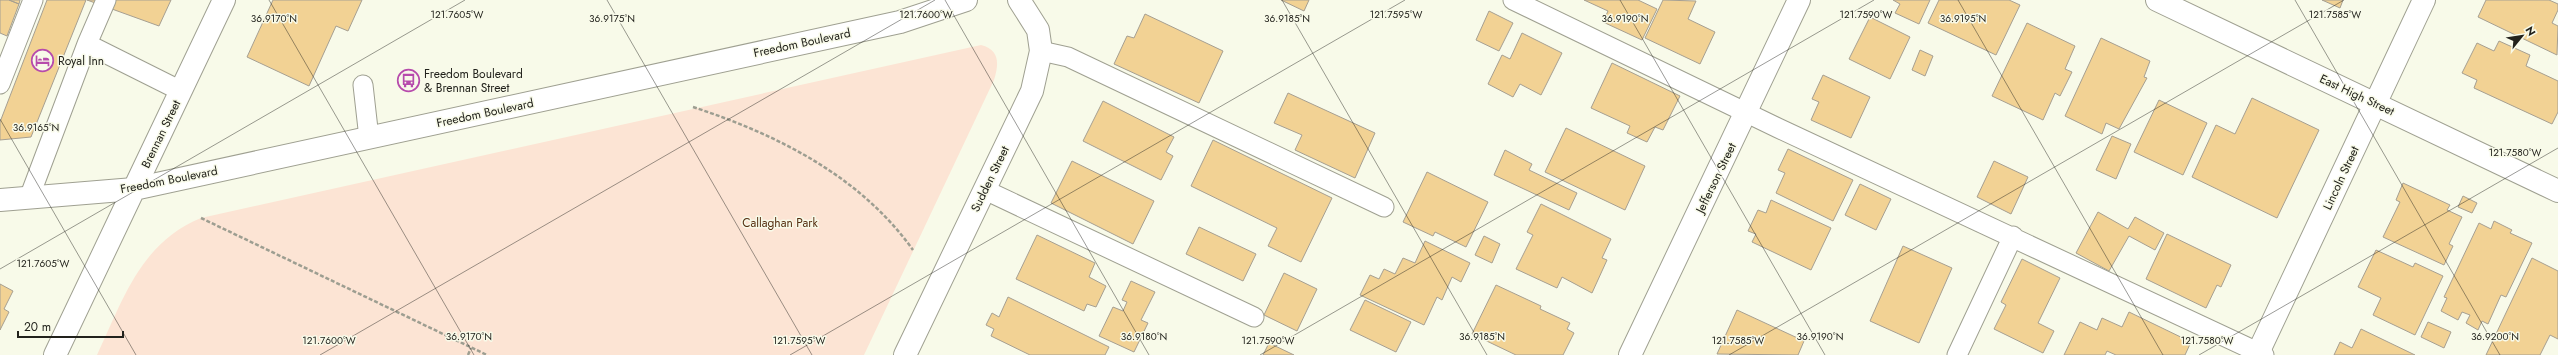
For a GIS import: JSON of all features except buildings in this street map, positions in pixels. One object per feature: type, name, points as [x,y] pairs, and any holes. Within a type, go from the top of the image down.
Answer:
[{"type":"street","name":"Brennan Street","points":[[55,355],[224,0]]},
{"type":"street","name":"Freedom Boulevard","points":[[0,200],[134,189],[900,22],[966,0]]},
{"type":"street","name":"Sudden Street","points":[[905,355],[1032,90],[1041,51],[1038,30],[1019,0]]},
{"type":"street","name":"Jefferson Street","points":[[1630,355],[1747,113],[1799,0]]},
{"type":"street","name":"East High Street","points":[[2157,0],[2558,191]]},
{"type":"street","name":"Lincoln Street","points":[[2260,354],[2424,0]]},
{"type":"lane","points":[[0,84],[33,0]]},
{"type":"lane","points":[[29,198],[87,44],[106,0]]},
{"type":"lane","points":[[1513,0],[1747,113],[2013,236],[2260,354]]},
{"type":"lane","points":[[87,44],[181,91]]},
{"type":"lane","points":[[1041,51],[1068,57],[1384,207]]},
{"type":"lane","points":[[363,85],[369,138]]},
{"type":"lane","points":[[985,190],[1254,317]]},
{"type":"lane","points":[[1957,355],[2013,236]]},
{"type":"path","points":[[693,107],[764,134],[848,183],[881,211],[913,250]]},
{"type":"path","points":[[201,218],[487,355]]},
{"type":"path","points":[[468,355],[471,348]]},
{"type":"green space","name":"Callaghan Park","points":[[981,45],[992,50],[995,54],[997,68],[994,80],[864,355],[97,355],[125,294],[148,258],[163,242],[180,229],[201,218]]},
{"type":"place","name":"Royal Inn","points":[[43,61]]},
{"type":"place","name":"Freedom Boulevard & Brennan Street","points":[[408,81]]}]
